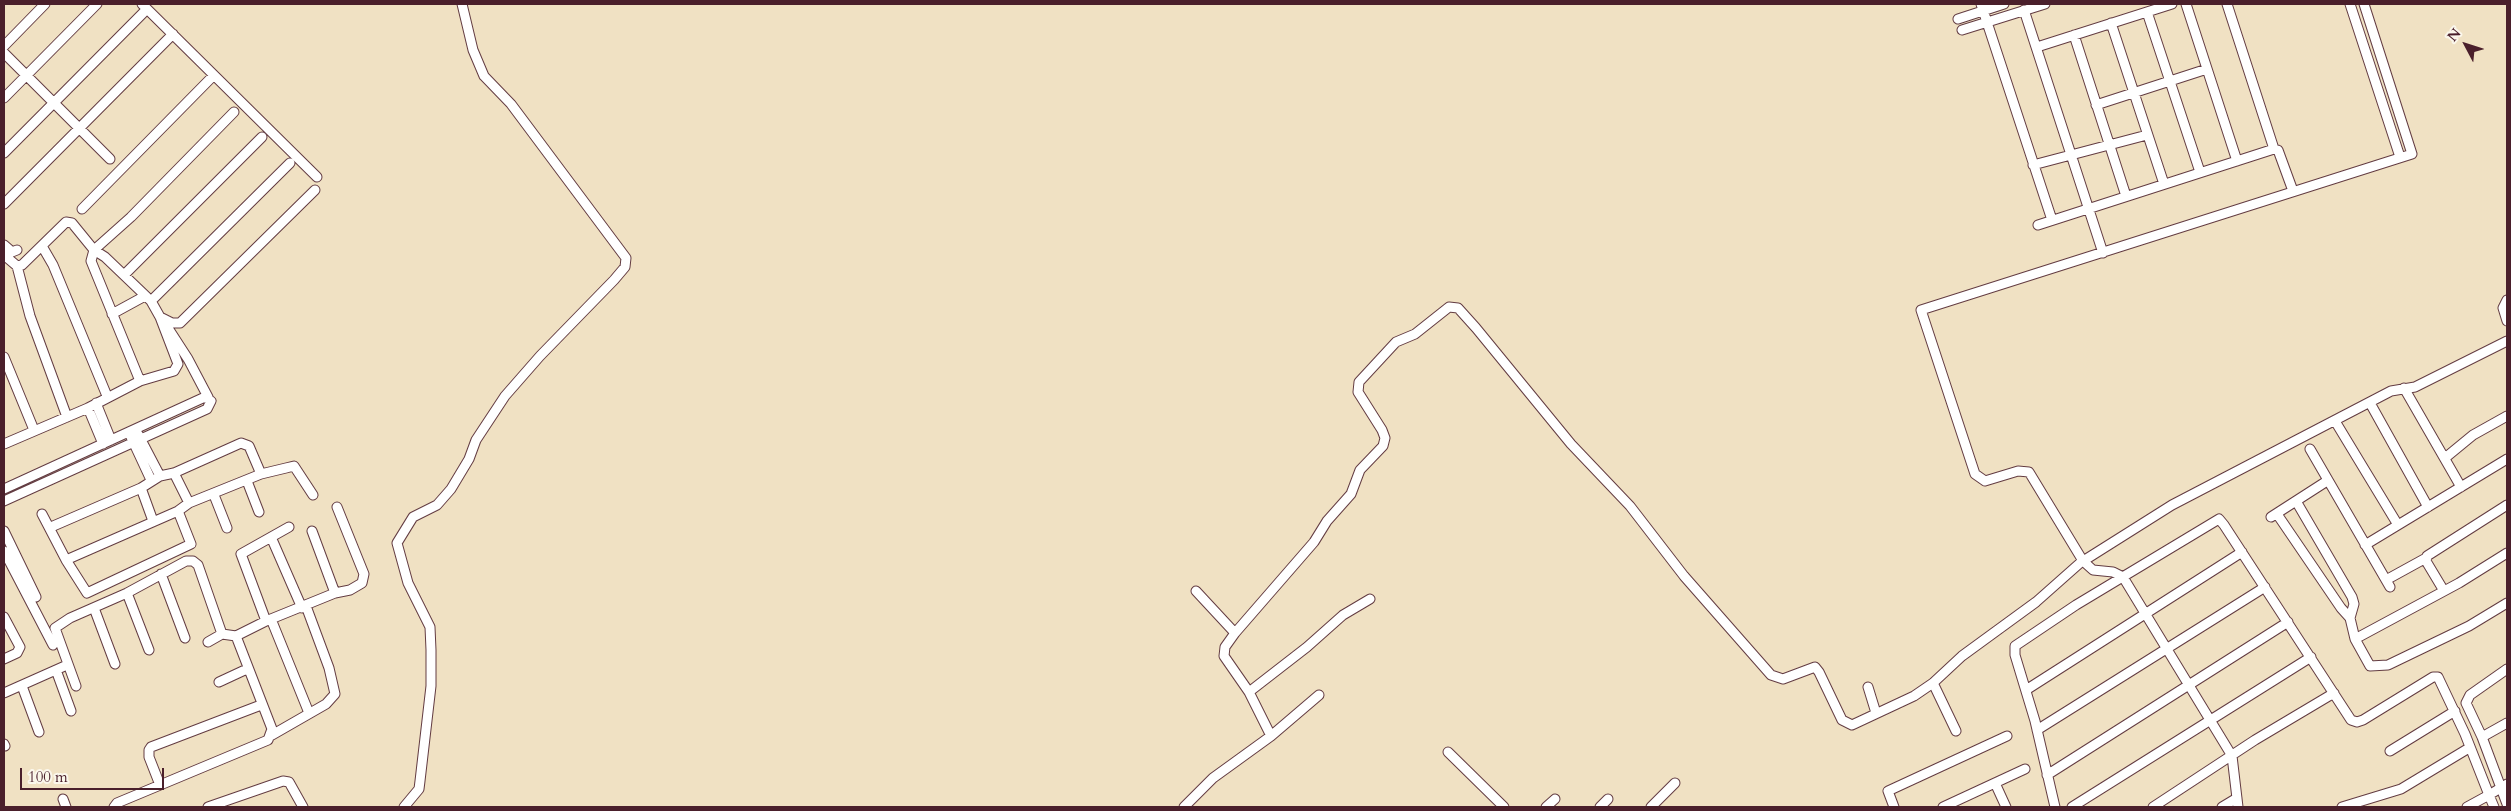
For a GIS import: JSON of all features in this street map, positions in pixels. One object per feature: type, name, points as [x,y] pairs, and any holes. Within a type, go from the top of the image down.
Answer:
[{"type":"street","points":[[4,46],[45,4]]},
{"type":"street","points":[[4,98],[97,4]]},
{"type":"street","points":[[404,807],[419,790],[430,694],[431,650],[430,627],[408,583],[397,543],[414,517],[437,505],[451,489],[469,459],[478,436],[505,396],[540,356],[614,280],[625,267],[626,258],[511,104],[484,76],[473,50],[462,4]]},
{"type":"street","points":[[1958,19],[1982,7],[2004,4]]},
{"type":"street","points":[[1962,30],[2045,4]]},
{"type":"street","points":[[2037,47],[2172,4]]},
{"type":"street","points":[[2186,4],[2237,161]]},
{"type":"street","points":[[2227,4],[2274,149],[2278,150],[2293,191]]},
{"type":"street","points":[[2350,4],[2400,157]]},
{"type":"street","points":[[2222,807],[2238,803],[2232,756],[2165,650],[2123,577],[2113,572],[2093,570],[2083,561],[2029,472],[2018,471],[1985,481],[1975,474],[1921,310],[2412,154],[2364,4]]},
{"type":"street","points":[[4,152],[144,6],[317,177]]},
{"type":"street","points":[[1982,7],[2052,220]]},
{"type":"street","points":[[2024,10],[2103,253]]},
{"type":"street","points":[[2147,12],[2200,172]]},
{"type":"street","points":[[2111,23],[2164,184]]},
{"type":"street","points":[[4,204],[172,34]]},
{"type":"street","points":[[2074,36],[2126,196]]},
{"type":"street","points":[[4,53],[110,159]]},
{"type":"street","points":[[2096,105],[2207,69]]},
{"type":"street","points":[[82,209],[214,75]]},
{"type":"street","points":[[140,381],[91,261],[94,250],[131,217],[234,112]]},
{"type":"street","points":[[2033,165],[2147,135]]},
{"type":"street","points":[[124,275],[262,137]]},
{"type":"street","points":[[2038,225],[2274,149]]},
{"type":"street","points":[[112,314],[148,298],[290,163]]},
{"type":"street","points":[[160,317],[172,323],[180,323],[315,190]]},
{"type":"street","points":[[4,501],[207,409],[211,403],[188,359],[148,298],[105,257],[94,250],[69,222],[22,265],[17,266]]},
{"type":"street","points":[[4,245],[12,252],[17,250]]},
{"type":"street","points":[[42,246],[53,266],[107,396]]},
{"type":"street","points":[[4,255],[17,266],[30,316],[67,417]]},
{"type":"street","points":[[2507,300],[2503,308],[2507,321]]},
{"type":"street","points":[[1271,736],[1249,692],[1224,656],[1225,647],[1314,542],[1327,521],[1351,494],[1360,470],[1383,446],[1385,438],[1382,430],[1358,392],[1359,382],[1400,339],[1415,334],[1452,306],[1463,312],[1571,444],[1630,506],[1684,576],[1770,675],[1783,679],[1815,668],[1819,672],[1840,718],[1846,724],[1854,725],[1914,696],[1933,683],[1962,656],[2036,602],[2056,582],[2083,561],[2181,501],[2370,403],[2404,388],[2415,386],[2507,341]]},
{"type":"street","points":[[4,444],[67,417],[140,381],[174,371],[177,367],[160,317]]},
{"type":"street","points":[[4,357],[34,430]]},
{"type":"street","points":[[2404,388],[2461,487]]},
{"type":"street","points":[[4,489],[208,397]]},
{"type":"street","points":[[2370,403],[2428,507]]},
{"type":"street","points":[[92,405],[107,442]]},
{"type":"street","points":[[2445,458],[2473,435],[2507,416]]},
{"type":"street","points":[[2335,421],[2398,525]]},
{"type":"street","points":[[133,430],[151,480]]},
{"type":"street","points":[[136,440],[160,476]]},
{"type":"street","points":[[50,527],[141,488],[160,476],[174,473],[243,443],[250,446],[261,474]]},
{"type":"street","points":[[2310,449],[2327,482],[2388,583],[2426,558],[2430,553],[2507,505]]},
{"type":"street","points":[[2365,545],[2507,459]]},
{"type":"street","points":[[66,560],[178,511],[190,503],[214,495],[261,474],[294,466],[313,495]]},
{"type":"street","points":[[174,473],[190,503]]},
{"type":"street","points":[[247,481],[259,512]]},
{"type":"street","points":[[2327,482],[2274,516],[2340,608],[2350,618]]},
{"type":"street","points":[[141,488],[153,521]]},
{"type":"street","points":[[214,495],[227,528]]},
{"type":"street","points":[[2296,501],[2352,597],[2354,604],[2350,618],[2355,639],[2370,666],[2388,666],[2470,626],[2507,603]]},
{"type":"street","points":[[208,642],[222,634],[236,636],[268,620],[335,593],[356,587],[364,578],[337,507]]},
{"type":"street","points":[[42,514],[66,560],[88,593],[191,544],[178,511]]},
{"type":"street","points":[[2055,807],[2037,730],[2015,655],[2016,646],[2215,519],[2222,521],[2349,718],[2359,722],[2436,676],[2441,682],[2455,711],[2494,807]]},
{"type":"street","points":[[290,527],[241,554],[309,713]]},
{"type":"street","points":[[4,531],[36,597]]},
{"type":"street","points":[[312,531],[335,593]]},
{"type":"street","points":[[114,807],[117,803],[128,803],[160,784],[255,748],[268,740],[272,735],[326,704],[335,694],[335,689],[304,607],[271,537]]},
{"type":"street","points":[[4,551],[53,645]]},
{"type":"street","points":[[2026,690],[2143,613],[2242,552]]},
{"type":"street","points":[[2355,639],[2444,591],[2507,553]]},
{"type":"street","points":[[2426,558],[2444,591]]},
{"type":"street","points":[[76,686],[55,628],[70,618],[127,593],[186,561],[195,562],[222,634]]},
{"type":"street","points":[[161,574],[185,638]]},
{"type":"street","points":[[2037,730],[2265,587]]},
{"type":"street","points":[[1196,591],[1235,633]]},
{"type":"street","points":[[127,593],[149,650]]},
{"type":"street","points":[[1249,692],[1343,615],[1370,599]]},
{"type":"street","points":[[94,608],[114,664]]},
{"type":"street","points":[[4,617],[20,647],[17,653],[4,659]]},
{"type":"street","points":[[2047,775],[2288,622]]},
{"type":"street","points":[[236,636],[247,669],[272,729],[272,735]]},
{"type":"street","points":[[2072,807],[2311,657]]},
{"type":"street","points":[[4,693],[67,665]]},
{"type":"street","points":[[220,682],[247,669]]},
{"type":"street","points":[[56,670],[71,711]]},
{"type":"street","points":[[2507,670],[2466,699],[2504,786],[2507,804]]},
{"type":"street","points":[[1933,683],[1956,731]]},
{"type":"street","points":[[22,686],[39,732]]},
{"type":"street","points":[[1868,687],[1876,713]]},
{"type":"street","points":[[2153,807],[2334,692]]},
{"type":"street","points":[[1184,807],[1213,778],[1271,736],[1319,695]]},
{"type":"street","points":[[160,784],[149,757],[151,747],[261,705]]},
{"type":"street","points":[[2390,751],[2455,711]]},
{"type":"street","points":[[2482,737],[2507,723]]},
{"type":"street","points":[[1894,807],[1888,791],[2007,736]]},
{"type":"street","points":[[2342,807],[2401,789],[2469,748]]},
{"type":"street","points":[[1448,752],[1504,807]]},
{"type":"street","points":[[1944,807],[1963,803],[1995,783],[2025,769]]},
{"type":"street","points":[[208,807],[283,781],[289,782],[303,807]]},
{"type":"street","points":[[1651,807],[1675,782]]},
{"type":"street","points":[[1995,783],[2006,807]]},
{"type":"street","points":[[2468,807],[2504,786]]},
{"type":"street","points":[[1546,807],[1556,798]]},
{"type":"street","points":[[1600,807],[1608,799]]}]
